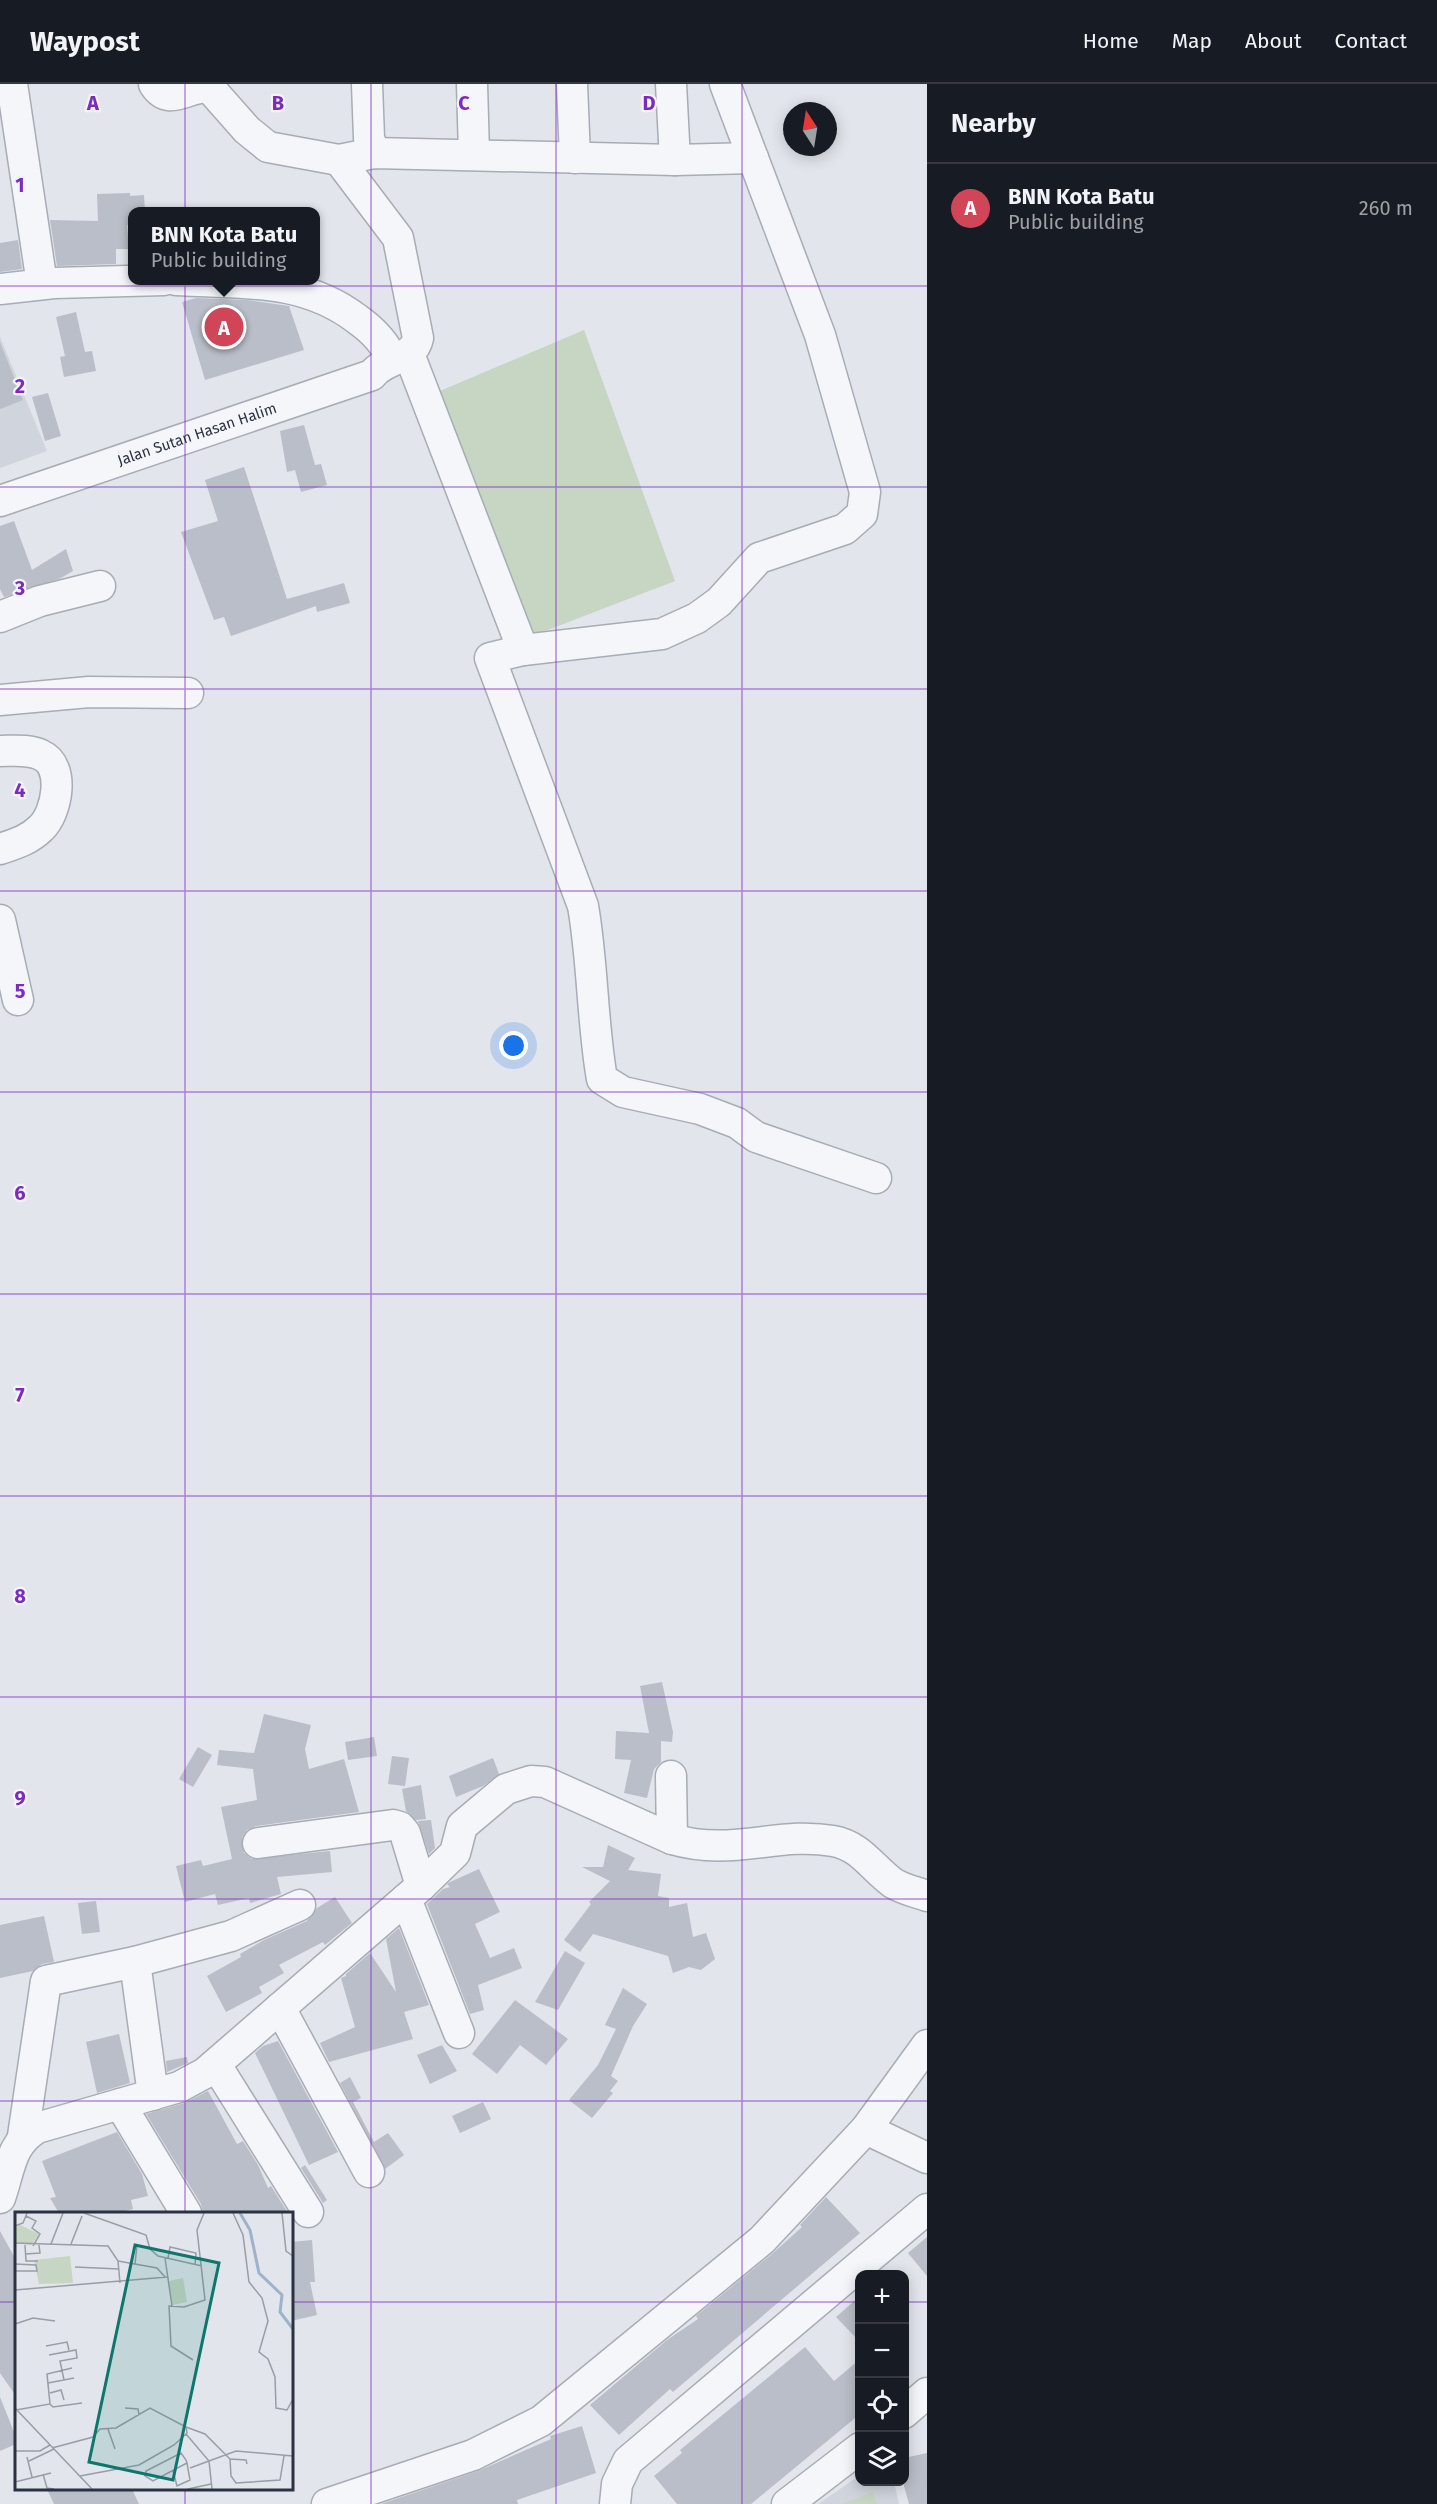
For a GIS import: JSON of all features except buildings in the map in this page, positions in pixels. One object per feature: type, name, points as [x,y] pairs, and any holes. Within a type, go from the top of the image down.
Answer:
[{"type":"street","points":[[12,84],[42,284]]},
{"type":"street","points":[[154,84],[159,92],[174,97],[198,86],[209,87],[247,130],[268,147],[339,160],[374,153],[675,160],[753,158]]},
{"type":"street","points":[[367,84],[369,138],[374,153]]},
{"type":"street","points":[[472,84],[474,154]]},
{"type":"street","points":[[572,84],[575,158]]},
{"type":"street","points":[[671,84],[675,160]]},
{"type":"street","points":[[725,84],[820,335],[865,492],[862,514],[845,529],[759,558],[719,602],[697,618],[662,634],[512,652],[490,658],[583,906],[589,944],[596,1044],[602,1079],[623,1092],[700,1109],[737,1123],[756,1137],[876,1178]]},
{"type":"street","points":[[0,479],[366,361],[396,359],[417,345],[418,338],[398,238],[339,160]]},
{"type":"street","points":[[0,289],[42,284],[128,281]]},
{"type":"street","points":[[267,285],[304,290],[340,306],[369,328],[396,359],[512,652]]},
{"type":"street","name":"Jalan Sutan Hasan Halim","points":[[0,501],[372,375],[396,359]]},
{"type":"street","points":[[0,617],[40,601],[100,586]]},
{"type":"street","points":[[0,700],[89,692],[188,693]]},
{"type":"street","points":[[0,751],[42,755],[52,764],[56,778],[52,812],[43,827],[26,840],[0,849]]},
{"type":"street","points":[[0,920],[18,1000]]},
{"type":"street","points":[[671,1776],[672,1839]]},
{"type":"street","points":[[23,2136],[37,2128],[194,2081],[216,2065],[414,1893],[455,1853],[462,1826],[506,1788],[531,1781],[545,1782],[689,1845],[725,1848],[789,1840],[835,1841],[859,1851],[896,1885],[927,1896]]},
{"type":"street","points":[[258,1843],[393,1825],[400,1827],[405,1833],[414,1893],[459,2033]]},
{"type":"street","points":[[0,2198],[16,2147],[23,2136],[46,1981],[135,1962],[231,1936],[300,1905]]},
{"type":"street","points":[[135,1962],[153,2095]]},
{"type":"street","points":[[280,2008],[369,2172]]},
{"type":"street","points":[[327,2504],[473,2455],[541,2421],[762,2240],[866,2129],[927,2045]]},
{"type":"street","points":[[216,2065],[308,2212]]},
{"type":"street","points":[[120,2104],[185,2212]]},
{"type":"street","points":[[866,2129],[927,2158]]},
{"type":"street","points":[[615,2504],[616,2484],[628,2461],[927,2209]]},
{"type":"street","points":[[787,2504],[855,2452]]},
{"type":"shaded area","points":[[0,337],[47,451],[0,468]]},
{"type":"shaded area","points":[[855,2479],[855,2486],[895,2486],[899,2504],[818,2504]]},
{"type":"green space","points":[[584,330],[675,581],[527,638],[433,394]]},
{"type":"green space","points":[[873,2492],[877,2504],[842,2504]]},
{"type":"place","name":"BNN Kota Batu","points":[[224,327]]}]
